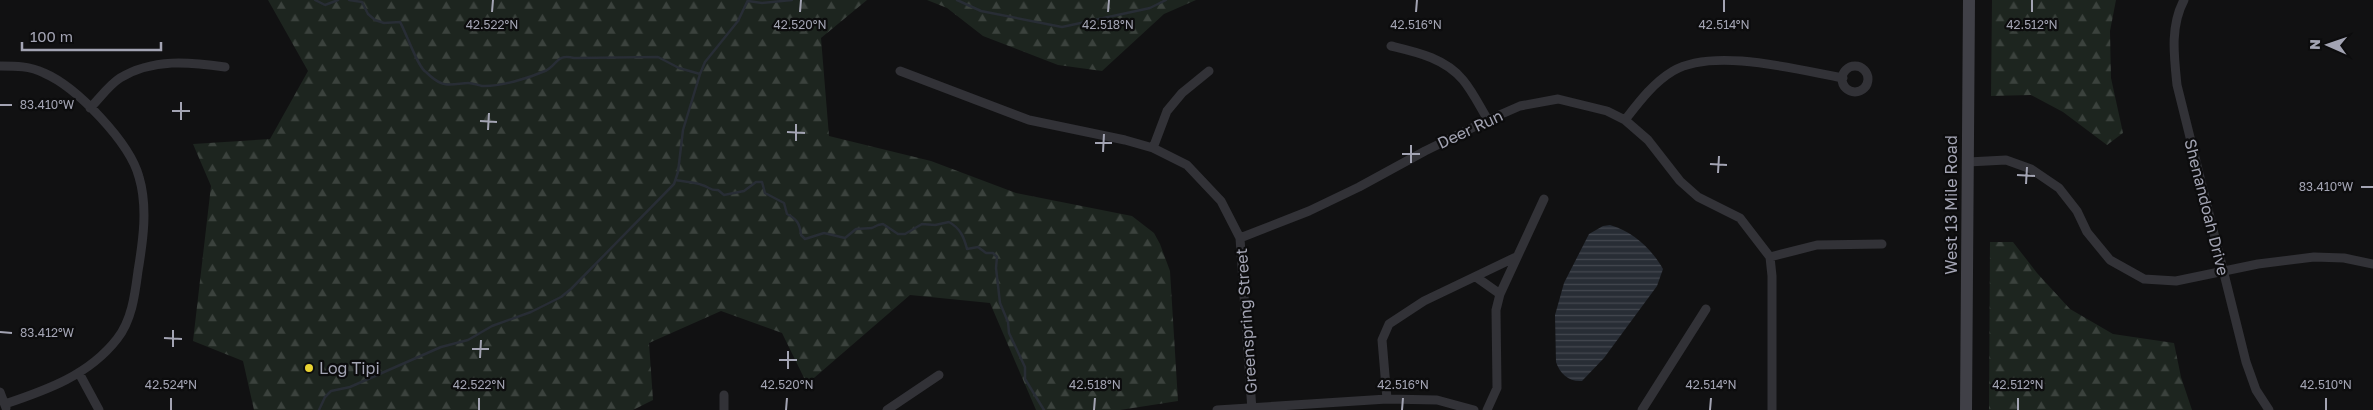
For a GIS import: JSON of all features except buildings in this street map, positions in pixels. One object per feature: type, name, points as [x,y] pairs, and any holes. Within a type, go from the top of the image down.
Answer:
[{"type":"street","name":"West 13 Mile Road","points":[[1966,410],[1969,0]]},
{"type":"street","name":"Shenandoah Drive","points":[[2184,0],[2178,12],[2174,47],[2177,84],[2246,362],[2256,390],[2269,410]]},
{"type":"street","points":[[1391,46],[1422,53],[1443,64],[1462,79],[1488,120]]},
{"type":"street","points":[[1625,120],[1647,92],[1674,71],[1699,62],[1713,60],[1770,64],[1843,78]]},
{"type":"street","points":[[90,108],[120,78],[142,69],[162,63],[184,61],[225,67]]},
{"type":"street","points":[[0,66],[24,66],[45,73],[62,83],[90,108],[121,144],[135,166],[144,199],[135,290],[128,320],[119,337],[102,357],[79,373],[36,394],[6,407],[0,392]]},
{"type":"street","name":"Greenspring Street","points":[[900,71],[1029,120],[1125,140],[1153,148],[1187,165],[1221,201],[1240,238],[1252,409]]},
{"type":"street","points":[[1153,148],[1167,111],[1182,93],[1209,71]]},
{"type":"street","name":"Deer Run","points":[[1240,238],[1309,211],[1359,187],[1425,151],[1520,106],[1558,100],[1606,110],[1625,120],[1648,140],[1680,180],[1698,197],[1740,218],[1770,257]]},
{"type":"street","points":[[1968,162],[2006,160],[2031,169],[2059,188],[2087,232],[2110,260],[2144,279],[2176,281],[2283,260],[2314,257],[2344,258],[2373,264]]},
{"type":"street","points":[[1487,410],[1497,388],[1496,310],[1500,294],[1544,199]]},
{"type":"street","points":[[1772,410],[1772,276],[1770,257],[1817,245],[1882,244]]},
{"type":"street","points":[[1387,399],[1382,340],[1389,324],[1424,301],[1516,257]]},
{"type":"street","points":[[1476,277],[1500,294]]},
{"type":"street","points":[[1642,410],[1706,309]]},
{"type":"street","points":[[79,373],[99,410]]},
{"type":"street","points":[[887,410],[940,375]]},
{"type":"street","points":[[724,395],[724,410]]},
{"type":"street","points":[[1217,410],[1387,399],[1437,400],[1474,410]]},
{"type":"green space","points":[[268,0],[867,0],[821,38],[829,136],[931,161],[1016,193],[1132,216],[1154,233],[1170,271],[1178,401],[1120,410],[1036,410],[990,303],[910,295],[807,384],[782,333],[721,311],[649,343],[653,400],[633,410],[254,410],[243,361],[193,341],[211,186],[193,144],[270,139],[308,71]]},
{"type":"green space","points":[[927,0],[1196,0],[1164,14],[1102,71],[1058,65],[983,36],[947,8]]},
{"type":"green space","points":[[1992,0],[2116,0],[2110,31],[2111,78],[2123,133],[2107,145],[2063,112],[2031,95],[1991,96]]},
{"type":"green space","points":[[1990,242],[2013,242],[2037,273],[2070,309],[2113,334],[2174,343],[2181,377],[2192,410],[1989,410]]},
{"type":"shaded area","points":[[1610,225],[1634,236],[1653,254],[1663,269],[1657,286],[1604,358],[1582,381],[1577,381],[1569,379],[1563,374],[1556,362],[1555,315],[1564,283],[1589,234],[1603,226]]},
{"type":"waterway","points":[[315,0],[325,5],[338,0]]},
{"type":"waterway","points":[[349,0],[362,2],[368,14],[375,20],[384,23],[400,22],[423,69],[435,80],[444,84],[468,83],[482,86],[506,84],[545,71],[564,57],[658,57],[679,68],[700,74]]},
{"type":"waterway","points":[[319,410],[325,397],[331,391],[350,387],[441,347],[468,340],[492,326],[531,312],[561,297],[571,289],[674,184],[678,172],[683,130],[700,74],[705,62],[738,21],[748,0]]},
{"type":"waterway","points":[[748,1],[762,3],[792,0]]},
{"type":"waterway","points":[[957,0],[981,11],[1062,27],[1150,8],[1166,0]]},
{"type":"waterway","points":[[676,180],[699,184],[718,190],[724,195],[744,191],[756,182],[762,182],[765,193],[784,203],[787,214],[797,222],[801,235],[805,239],[824,233],[845,238],[856,229],[872,228],[883,224],[898,234],[905,234],[922,224],[935,225],[949,222],[961,233],[967,249],[978,247],[986,253],[993,253],[997,257],[996,268],[1000,303],[1008,322],[1009,333],[1025,367],[1025,379],[1044,410]]},
{"type":"place","name":"Log Tipi","points":[[309,368]]}]
